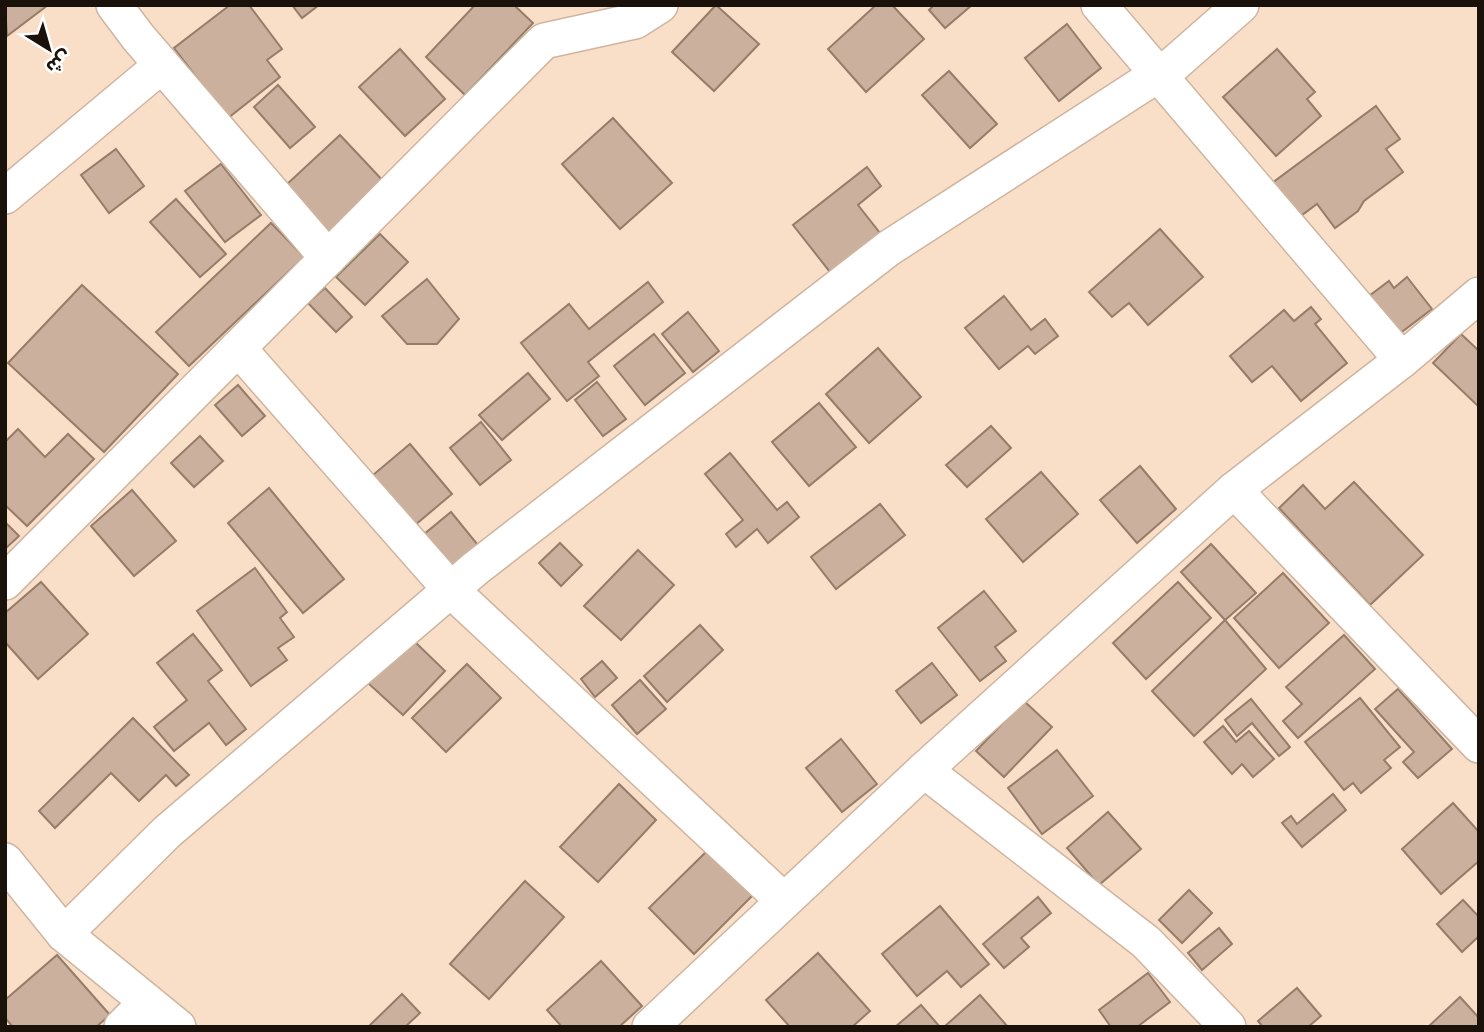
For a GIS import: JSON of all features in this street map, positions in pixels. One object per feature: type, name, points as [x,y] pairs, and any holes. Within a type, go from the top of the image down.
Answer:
[{"type":"street","points":[[114,5],[162,65],[328,258]]},
{"type":"street","points":[[5,582],[544,41],[635,21],[660,5]]},
{"type":"street","points":[[1098,5],[1402,360]]},
{"type":"street","points":[[64,934],[167,832],[477,568],[889,248],[1174,64],[1241,5]]},
{"type":"street","points":[[5,196],[162,65]]},
{"type":"street","points":[[650,1027],[924,770],[1234,491],[1402,360],[1479,295]]},
{"type":"street","points":[[238,348],[452,590],[784,901]]},
{"type":"street","points":[[1234,491],[1479,745]]},
{"type":"street","points":[[924,770],[1146,942],[1228,1027]]},
{"type":"street","points":[[5,861],[64,934],[178,1027]]},
{"type":"street","points":[[122,1027],[148,1002]]},
{"type":"building","points":[[5,5],[48,5],[7,36]]},
{"type":"building","points":[[230,5],[249,5],[282,49],[267,60],[280,77],[228,118],[174,48]]},
{"type":"building","points":[[292,5],[319,5],[302,18]]},
{"type":"building","points":[[475,5],[514,5],[533,23],[465,95],[426,57]]},
{"type":"building","points":[[716,5],[759,44],[714,91],[672,52]]},
{"type":"building","points":[[876,5],[892,5],[924,39],[866,92],[828,49]]},
{"type":"building","points":[[934,5],[972,5],[945,28],[929,10]]},
{"type":"building","points":[[1067,24],[1101,68],[1059,101],[1025,58]]},
{"type":"building","points":[[400,49],[445,99],[405,136],[359,87]]},
{"type":"building","points":[[1277,49],[1315,92],[1307,99],[1321,116],[1276,156],[1223,97]]},
{"type":"building","points":[[949,71],[997,124],[970,148],[922,95]]},
{"type":"building","points":[[278,85],[315,127],[290,148],[254,107]]},
{"type":"building","points":[[1376,106],[1400,139],[1386,149],[1403,172],[1364,201],[1358,211],[1335,228],[1317,204],[1294,221],[1268,186]]},
{"type":"building","points":[[613,118],[672,183],[620,229],[562,164]]},
{"type":"building","points":[[340,135],[386,184],[332,235],[285,186]]},
{"type":"building","points":[[116,149],[144,186],[109,213],[81,175]]},
{"type":"building","points":[[221,164],[261,215],[225,242],[185,191]]},
{"type":"building","points":[[867,167],[881,186],[858,205],[880,233],[830,272],[793,225]]},
{"type":"building","points":[[176,199],[226,254],[200,277],[150,222]]},
{"type":"building","points":[[271,223],[304,257],[189,366],[156,332]]},
{"type":"building","points":[[1160,229],[1203,277],[1148,325],[1129,303],[1112,317],[1089,292]]},
{"type":"building","points":[[380,234],[408,262],[365,305],[336,277]]},
{"type":"building","points":[[1407,277],[1432,309],[1399,334],[1369,296],[1389,281],[1394,288]]},
{"type":"building","points":[[427,279],[459,319],[437,344],[407,344],[382,316]]},
{"type":"building","points":[[648,282],[663,302],[588,362],[599,376],[567,401],[521,343],[569,304],[589,329]]},
{"type":"building","points":[[82,285],[178,374],[104,452],[8,363]]},
{"type":"building","points":[[325,288],[352,317],[336,332],[308,303]]},
{"type":"building","points":[[1004,296],[1031,330],[1045,319],[1058,336],[1035,354],[1028,346],[999,369],[965,328]]},
{"type":"building","points":[[1311,307],[1321,319],[1315,324],[1347,363],[1301,401],[1272,366],[1252,382],[1230,356],[1284,310],[1294,321]]},
{"type":"building","points":[[688,312],[719,351],[693,372],[662,334]]},
{"type":"building","points":[[654,334],[685,373],[645,405],[614,366]]},
{"type":"building","points":[[1461,334],[1479,351],[1479,407],[1433,363]]},
{"type":"building","points":[[878,348],[921,397],[869,443],[826,394]]},
{"type":"building","points":[[528,373],[550,399],[502,440],[479,415]]},
{"type":"building","points":[[597,382],[626,419],[603,436],[575,400]]},
{"type":"building","points":[[238,385],[265,416],[242,436],[215,405]]},
{"type":"building","points":[[819,403],[856,447],[809,486],[772,442]]},
{"type":"building","points":[[481,422],[511,460],[480,485],[450,448]]},
{"type":"building","points":[[991,426],[1011,448],[967,487],[946,465]]},
{"type":"building","points":[[18,429],[45,457],[68,434],[94,459],[27,526],[5,505],[5,442]]},
{"type":"building","points":[[200,436],[223,461],[194,487],[171,463]]},
{"type":"building","points":[[410,444],[452,494],[415,525],[373,475]]},
{"type":"building","points":[[730,453],[777,510],[787,502],[799,517],[768,543],[757,529],[736,547],[726,534],[743,520],[705,474]]},
{"type":"building","points":[[1140,466],[1176,509],[1137,543],[1100,500]]},
{"type":"building","points":[[1041,472],[1078,514],[1023,562],[986,519]]},
{"type":"building","points":[[1354,482],[1423,555],[1370,605],[1279,508],[1303,485],[1325,509]]},
{"type":"building","points":[[269,488],[344,579],[303,613],[228,523]]},
{"type":"building","points":[[132,490],[176,541],[134,576],[91,526]]},
{"type":"building","points":[[880,504],[905,535],[836,589],[811,557]]},
{"type":"building","points":[[451,512],[478,545],[450,568],[423,535]]},
{"type":"building","points":[[5,522],[19,536],[5,549]]},
{"type":"building","points":[[560,543],[582,565],[561,586],[539,563]]},
{"type":"building","points":[[1211,544],[1256,593],[1225,620],[1181,572]]},
{"type":"building","points":[[638,550],[674,585],[621,640],[584,606]]},
{"type":"building","points":[[255,568],[287,612],[280,618],[294,637],[278,648],[287,660],[251,686],[197,611]]},
{"type":"building","points":[[1283,573],[1329,623],[1279,668],[1234,618]]},
{"type":"building","points":[[41,582],[88,634],[38,679],[5,642],[5,613]]},
{"type":"building","points":[[1178,582],[1211,618],[1146,679],[1113,643]]},
{"type":"building","points":[[984,591],[1016,631],[995,647],[1006,661],[980,681],[938,628]]},
{"type":"building","points":[[1225,620],[1266,669],[1194,736],[1152,691]]},
{"type":"building","points":[[700,625],[723,650],[667,702],[644,676]]},
{"type":"building","points":[[193,634],[222,670],[208,681],[246,729],[226,745],[209,723],[174,751],[154,727],[187,700],[157,663]]},
{"type":"building","points":[[1344,635],[1375,669],[1298,738],[1283,721],[1302,704],[1286,687]]},
{"type":"building","points":[[411,638],[445,671],[403,715],[368,683]]},
{"type":"building","points":[[602,661],[617,678],[595,697],[581,679]]},
{"type":"building","points":[[932,663],[957,695],[921,723],[896,691]]},
{"type":"building","points":[[467,664],[501,698],[446,752],[412,718]]},
{"type":"building","points":[[640,680],[666,709],[637,734],[612,705]]},
{"type":"building","points":[[1398,689],[1452,749],[1418,778],[1403,762],[1414,752],[1375,709]]},
{"type":"building","points":[[1360,698],[1400,747],[1384,760],[1391,768],[1361,793],[1353,783],[1344,790],[1305,742]]},
{"type":"building","points":[[1251,699],[1290,747],[1279,756],[1252,723],[1237,736],[1225,720]]},
{"type":"building","points":[[1024,701],[1052,727],[1004,777],[976,751]]},
{"type":"building","points":[[133,718],[189,775],[176,786],[166,775],[139,801],[111,773],[55,828],[39,811]]},
{"type":"building","points":[[1223,726],[1236,742],[1249,731],[1274,759],[1253,777],[1242,764],[1232,774],[1204,742]]},
{"type":"building","points":[[841,739],[877,784],[842,812],[806,768]]},
{"type":"building","points":[[1057,750],[1093,796],[1042,834],[1008,788]]},
{"type":"building","points":[[619,784],[656,820],[598,882],[560,847]]},
{"type":"building","points":[[1333,794],[1346,810],[1302,847],[1282,823],[1291,816],[1297,824]]},
{"type":"building","points":[[1453,803],[1479,832],[1479,861],[1441,894],[1402,849]]},
{"type":"building","points":[[1108,812],[1141,849],[1099,885],[1067,848]]},
{"type":"building","points":[[711,847],[756,892],[694,954],[649,908]]},
{"type":"building","points":[[525,881],[564,917],[489,999],[450,964]]},
{"type":"building","points":[[1189,890],[1212,913],[1182,943],[1159,920]]},
{"type":"building","points":[[1038,897],[1051,913],[1021,938],[1029,947],[1004,968],[983,944]]},
{"type":"building","points":[[1463,900],[1479,917],[1479,936],[1462,952],[1437,924]]},
{"type":"building","points":[[940,906],[989,964],[961,987],[947,971],[917,996],[882,954]]},
{"type":"building","points":[[1219,928],[1232,944],[1202,970],[1188,953]]},
{"type":"building","points":[[818,953],[870,1011],[852,1027],[790,1027],[766,1000]]},
{"type":"building","points":[[57,955],[110,1015],[96,1027],[13,1027],[5,1018],[5,1000]]},
{"type":"building","points":[[601,961],[642,1006],[619,1027],[562,1027],[547,1010]]},
{"type":"building","points":[[1148,973],[1170,1002],[1137,1027],[1111,1027],[1099,1010]]},
{"type":"building","points":[[1297,988],[1321,1016],[1308,1027],[1263,1027],[1258,1021]]},
{"type":"building","points":[[402,994],[420,1013],[405,1027],[368,1027]]},
{"type":"building","points":[[980,995],[1008,1027],[944,1027]]},
{"type":"building","points":[[1460,997],[1479,1018],[1479,1027],[1428,1027]]},
{"type":"building","points":[[921,1005],[940,1027],[895,1027]]}]
